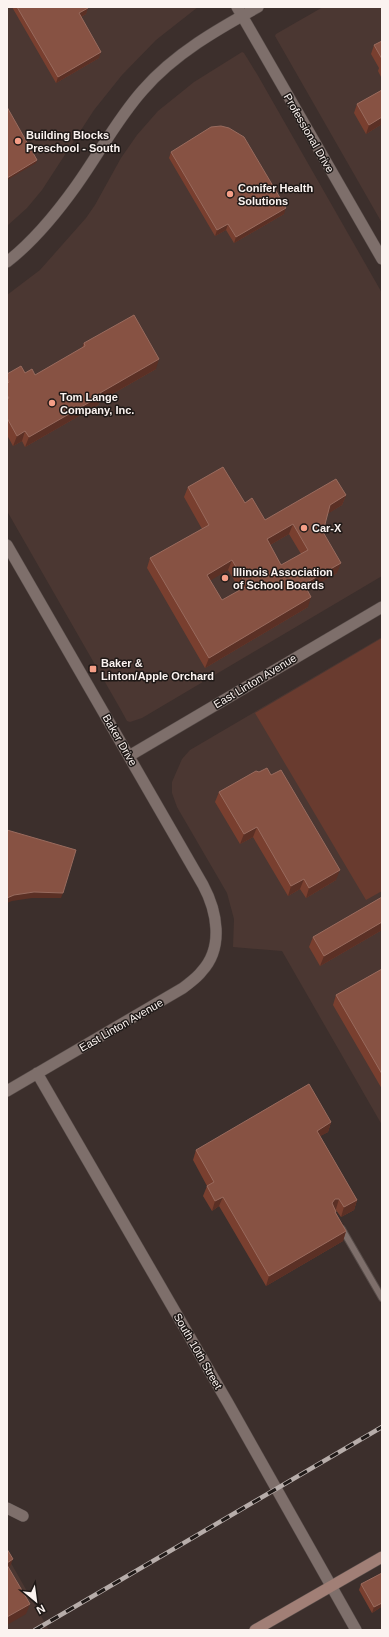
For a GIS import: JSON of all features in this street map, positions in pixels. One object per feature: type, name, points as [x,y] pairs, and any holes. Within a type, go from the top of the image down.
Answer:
[{"type":"main road","points":[[255,1630],[382,1557]]},
{"type":"street","points":[[7,262],[32,240],[47,224],[76,186],[124,112],[148,85],[180,55],[240,12],[258,7]]},
{"type":"street","name":"Professional Drive","points":[[240,12],[382,259]]},
{"type":"street","name":"Baker Drive","points":[[7,545],[208,895],[216,917],[217,928],[215,941]]},
{"type":"street","name":"East Linton Avenue","points":[[129,756],[382,607]]},
{"type":"street","name":"East Linton Avenue","points":[[7,1091],[183,988],[203,971],[211,957],[215,941]]},
{"type":"street","name":"South 10th Street","points":[[37,1074],[228,1403],[356,1630]]},
{"type":"street","points":[[7,1508],[23,1516]]},
{"type":"lane","points":[[336,1220],[382,1298]]},
{"type":"shaded area","points":[[7,7],[198,7],[156,40],[122,75],[94,110],[42,190],[27,208],[7,226]]},
{"type":"shaded area","points":[[323,7],[382,7],[382,223],[275,36]]},
{"type":"shaded area","points":[[242,52],[257,74],[382,293],[382,576],[142,718],[130,722],[127,721],[7,511],[7,295],[40,270],[86,218],[95,205],[121,158],[137,135],[158,111],[194,82]]},
{"type":"shaded area","points":[[382,637],[382,1125],[282,951],[233,947],[234,919],[227,893],[177,807],[172,793],[172,782],[182,759],[190,750]]},
{"type":"shaded area","points":[[382,638],[382,891],[366,900],[255,713]]},
{"type":"shaded area","points":[[7,1556],[49,1630],[7,1630]]},
{"type":"building","points":[[17,7],[87,7],[88,8],[79,13],[101,52],[58,77]]},
{"type":"building","points":[[382,41],[382,59],[374,45]]},
{"type":"building","points":[[382,90],[382,117],[369,125],[357,104]]},
{"type":"building","points":[[7,107],[37,160],[7,178]]},
{"type":"building","points":[[221,126],[229,128],[244,137],[286,208],[236,237],[228,224],[217,230],[171,152],[211,127]]},
{"type":"building","points":[[134,315],[159,359],[100,393],[102,395],[29,437],[25,431],[17,436],[7,418],[7,399],[9,398],[7,395],[7,384],[9,382],[7,374],[21,366],[25,373],[32,369],[35,375],[85,346],[84,343]]},
{"type":"building","points":[[223,467],[245,503],[252,498],[265,520],[336,479],[346,495],[330,505],[323,532],[341,563],[304,584],[311,597],[209,658],[150,558],[209,525],[188,487]],"holes":[[[293,524],[308,550],[281,565],[267,539]],[[232,560],[247,586],[222,600],[207,575]]]},
{"type":"building","points":[[267,768],[271,775],[281,770],[340,870],[309,888],[304,879],[291,886],[257,827],[244,834],[219,792],[256,771],[259,772]]},
{"type":"building","points":[[7,830],[76,850],[63,893],[34,892],[14,895],[7,898]]},
{"type":"building","points":[[382,897],[382,922],[324,956],[313,937]]},
{"type":"building","points":[[382,969],[382,1074],[336,995]]},
{"type":"building","points":[[309,1084],[331,1122],[317,1131],[357,1200],[344,1207],[339,1199],[335,1199],[332,1203],[335,1212],[346,1231],[269,1276],[223,1197],[215,1201],[207,1186],[214,1182],[196,1150]]},
{"type":"building","points":[[7,1549],[13,1559],[7,1563]]},
{"type":"building","points":[[7,1565],[30,1604],[7,1617]]},
{"type":"building","points":[[382,1573],[382,1603],[374,1607],[361,1584]]},
{"type":"railway","points":[[35,1630],[382,1427]]},
{"type":"place","name":"Building Blocks Preschool - South","points":[[18,141]]},
{"type":"place","name":"Conifer Health Solutions","points":[[230,194]]},
{"type":"place","name":"Tom Lange Company, Inc.","points":[[52,403]]},
{"type":"place","name":"Car-X","points":[[304,528]]},
{"type":"place","name":"Illinois Association of School Boards","points":[[225,578]]},
{"type":"place","name":"Baker & Linton/Apple Orchard","points":[[93,669]]}]
